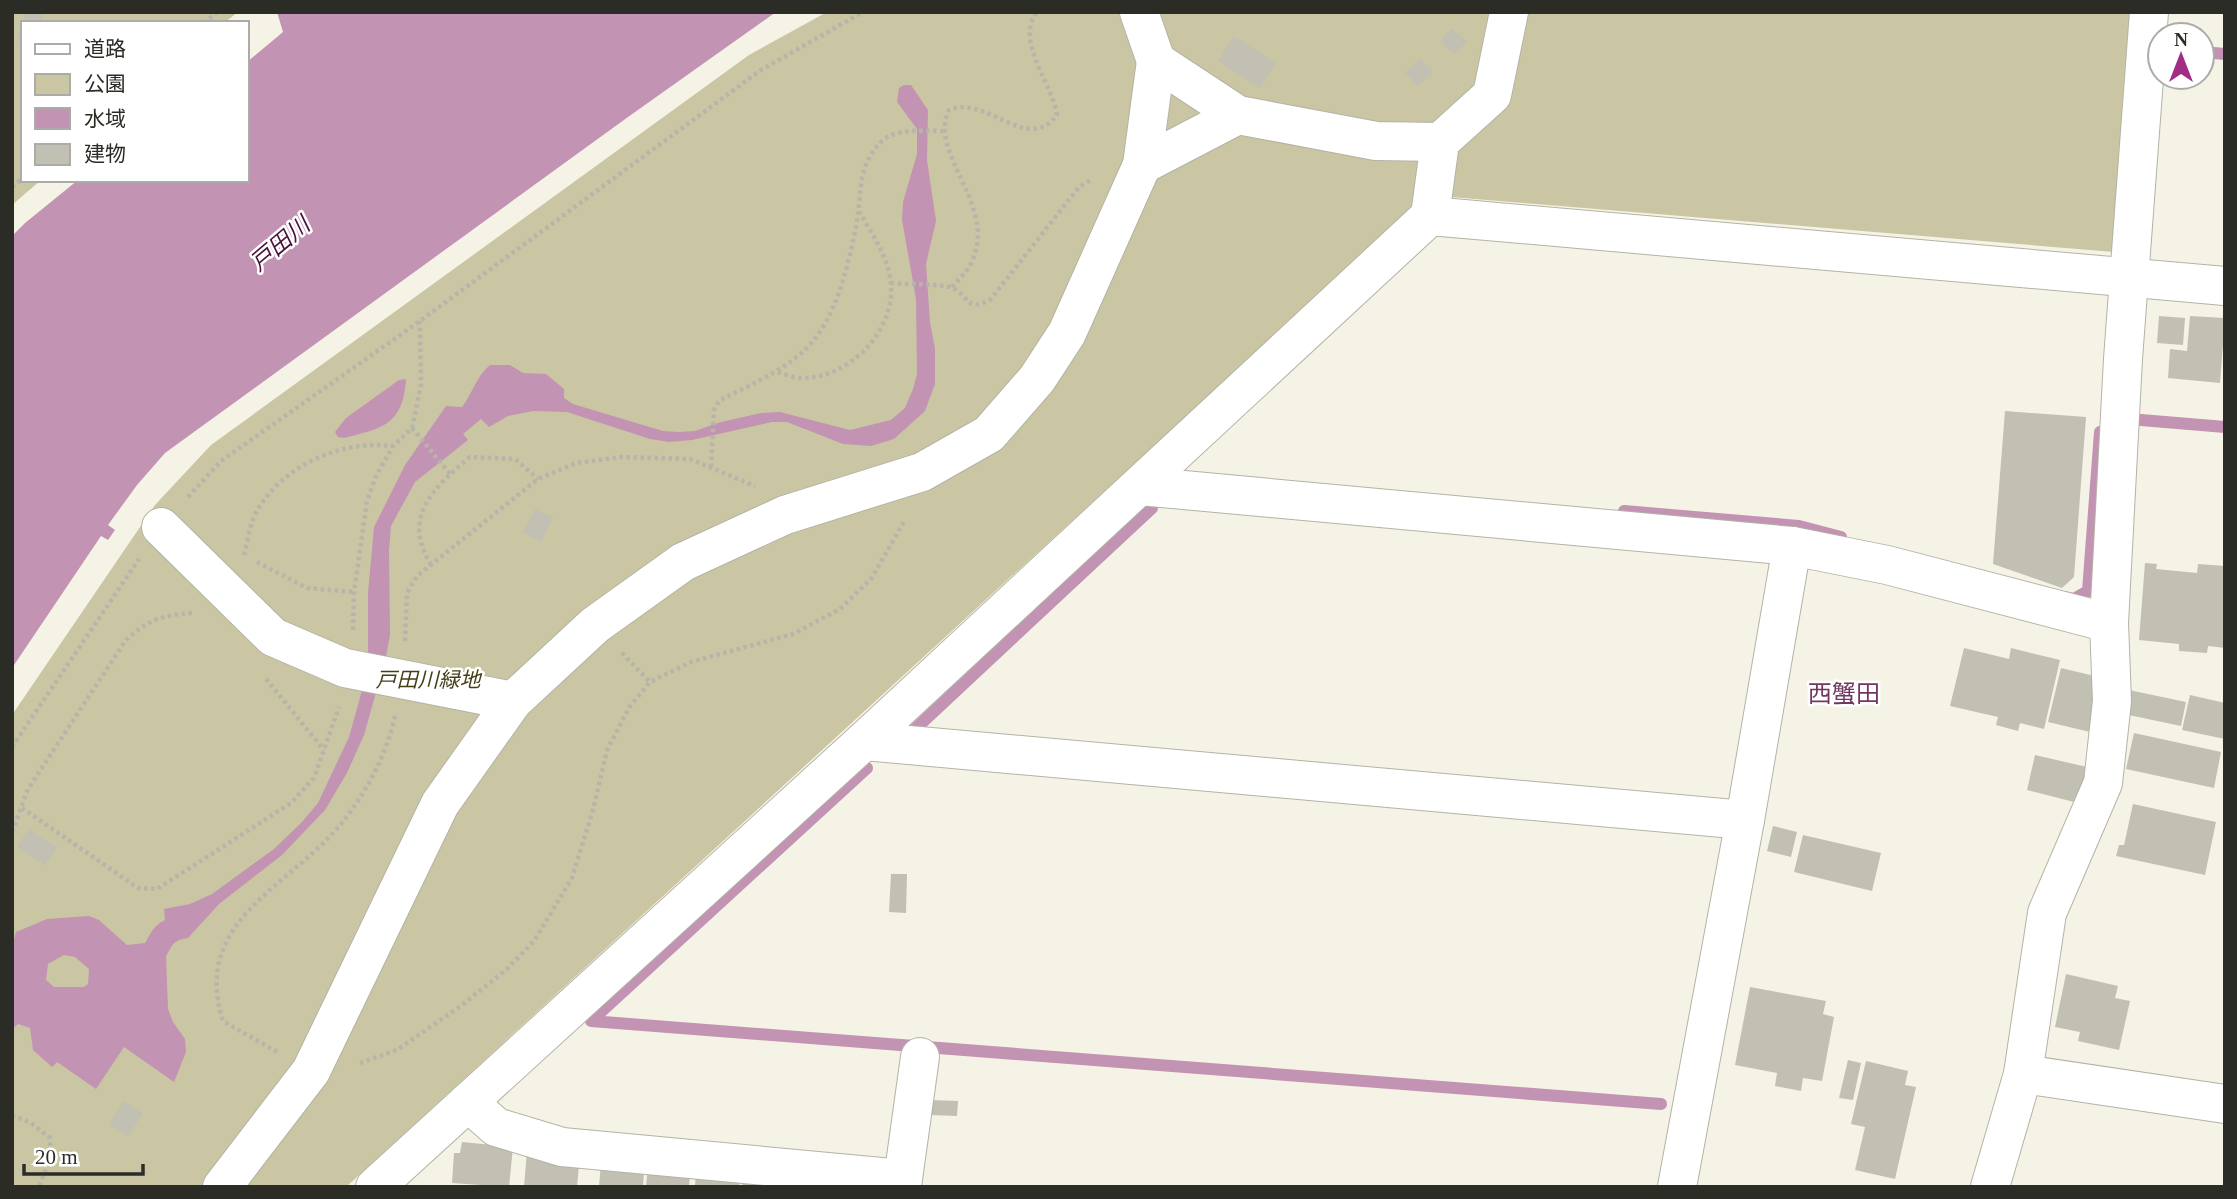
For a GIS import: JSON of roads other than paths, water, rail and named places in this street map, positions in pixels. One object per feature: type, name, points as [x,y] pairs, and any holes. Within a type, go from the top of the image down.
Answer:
[{"type":"street","points":[[222,1187],[310,1071],[440,804],[513,701],[595,625],[683,562],[785,515],[922,472],[989,434],[1037,379],[1067,334],[1139,173],[1156,61],[1139,12]]},
{"type":"street","points":[[375,1187],[864,741],[1430,216],[1440,142],[1492,95],[1509,12]]},
{"type":"street","points":[[1990,1187],[2023,1074],[2047,913],[2103,783],[2112,701],[2109,623],[2123,359],[2149,12]]},
{"type":"street","points":[[1156,61],[1238,116],[1376,141],[1440,142]]},
{"type":"street","points":[[1139,173],[1238,116]]},
{"type":"street","points":[[1430,216],[2225,286]]},
{"type":"street","points":[[1140,486],[1792,546],[1887,565],[2109,623]]},
{"type":"street","points":[[161,527],[273,636],[362,672],[513,701]]},
{"type":"street","points":[[1677,1187],[1745,820],[1792,546]]},
{"type":"street","points":[[864,741],[1745,820]]},
{"type":"street","points":[[468,1102],[496,1127],[562,1147],[902,1183],[920,1057]]},
{"type":"street","points":[[2023,1074],[2225,1104]]},
{"type":"water","name":"戸田川","points":[[277,12],[776,12],[165,453],[108,525],[115,530],[108,540],[101,536],[12,668],[12,236],[76,182],[248,182],[248,61],[283,32]]},
{"type":"water","points":[[911,85],[928,110],[927,160],[936,221],[926,264],[930,322],[935,349],[935,384],[925,411],[894,439],[871,446],[843,444],[787,422],[772,422],[692,440],[669,442],[650,439],[567,412],[533,411],[508,416],[489,427],[481,419],[463,434],[468,440],[415,482],[391,526],[390,635],[364,735],[347,773],[325,810],[282,855],[219,904],[188,938],[173,944],[166,956],[168,1009],[185,1039],[186,1052],[174,1082],[124,1047],[96,1089],[57,1062],[52,1067],[33,1050],[30,1028],[18,1024],[12,1029],[12,948],[16,932],[47,919],[89,916],[99,920],[127,945],[145,943],[155,927],[165,920],[164,909],[190,904],[212,894],[274,849],[318,803],[349,737],[361,694],[368,658],[368,593],[374,527],[405,465],[446,406],[462,407],[481,374],[490,365],[510,365],[523,373],[546,374],[564,389],[564,398],[573,404],[663,431],[695,431],[761,413],[780,412],[850,430],[891,420],[905,408],[917,374],[916,299],[902,220],[903,202],[917,154],[917,129],[897,102],[899,88]],"holes":[[[64,955],[75,957],[89,969],[88,984],[84,987],[54,987],[46,980],[48,964]]]},
{"type":"water","points":[[406,379],[401,406],[389,422],[370,431],[338,437],[335,432],[346,418],[399,380]]},
{"type":"waterway","points":[[2216,53],[2225,54]]},
{"type":"waterway","points":[[2141,420],[2225,427]]},
{"type":"waterway","points":[[2065,597],[2074,599],[2088,591],[2100,432]]},
{"type":"waterway","points":[[913,731],[1152,508]]},
{"type":"waterway","points":[[1624,511],[1799,526],[1841,537]]},
{"type":"waterway","points":[[867,768],[591,1021],[1661,1104]]},
{"type":"district","name":"西蟹田","points":[[1844,694]]},
{"type":"park label","name":"戸田川緑地","points":[[428,680]]}]
